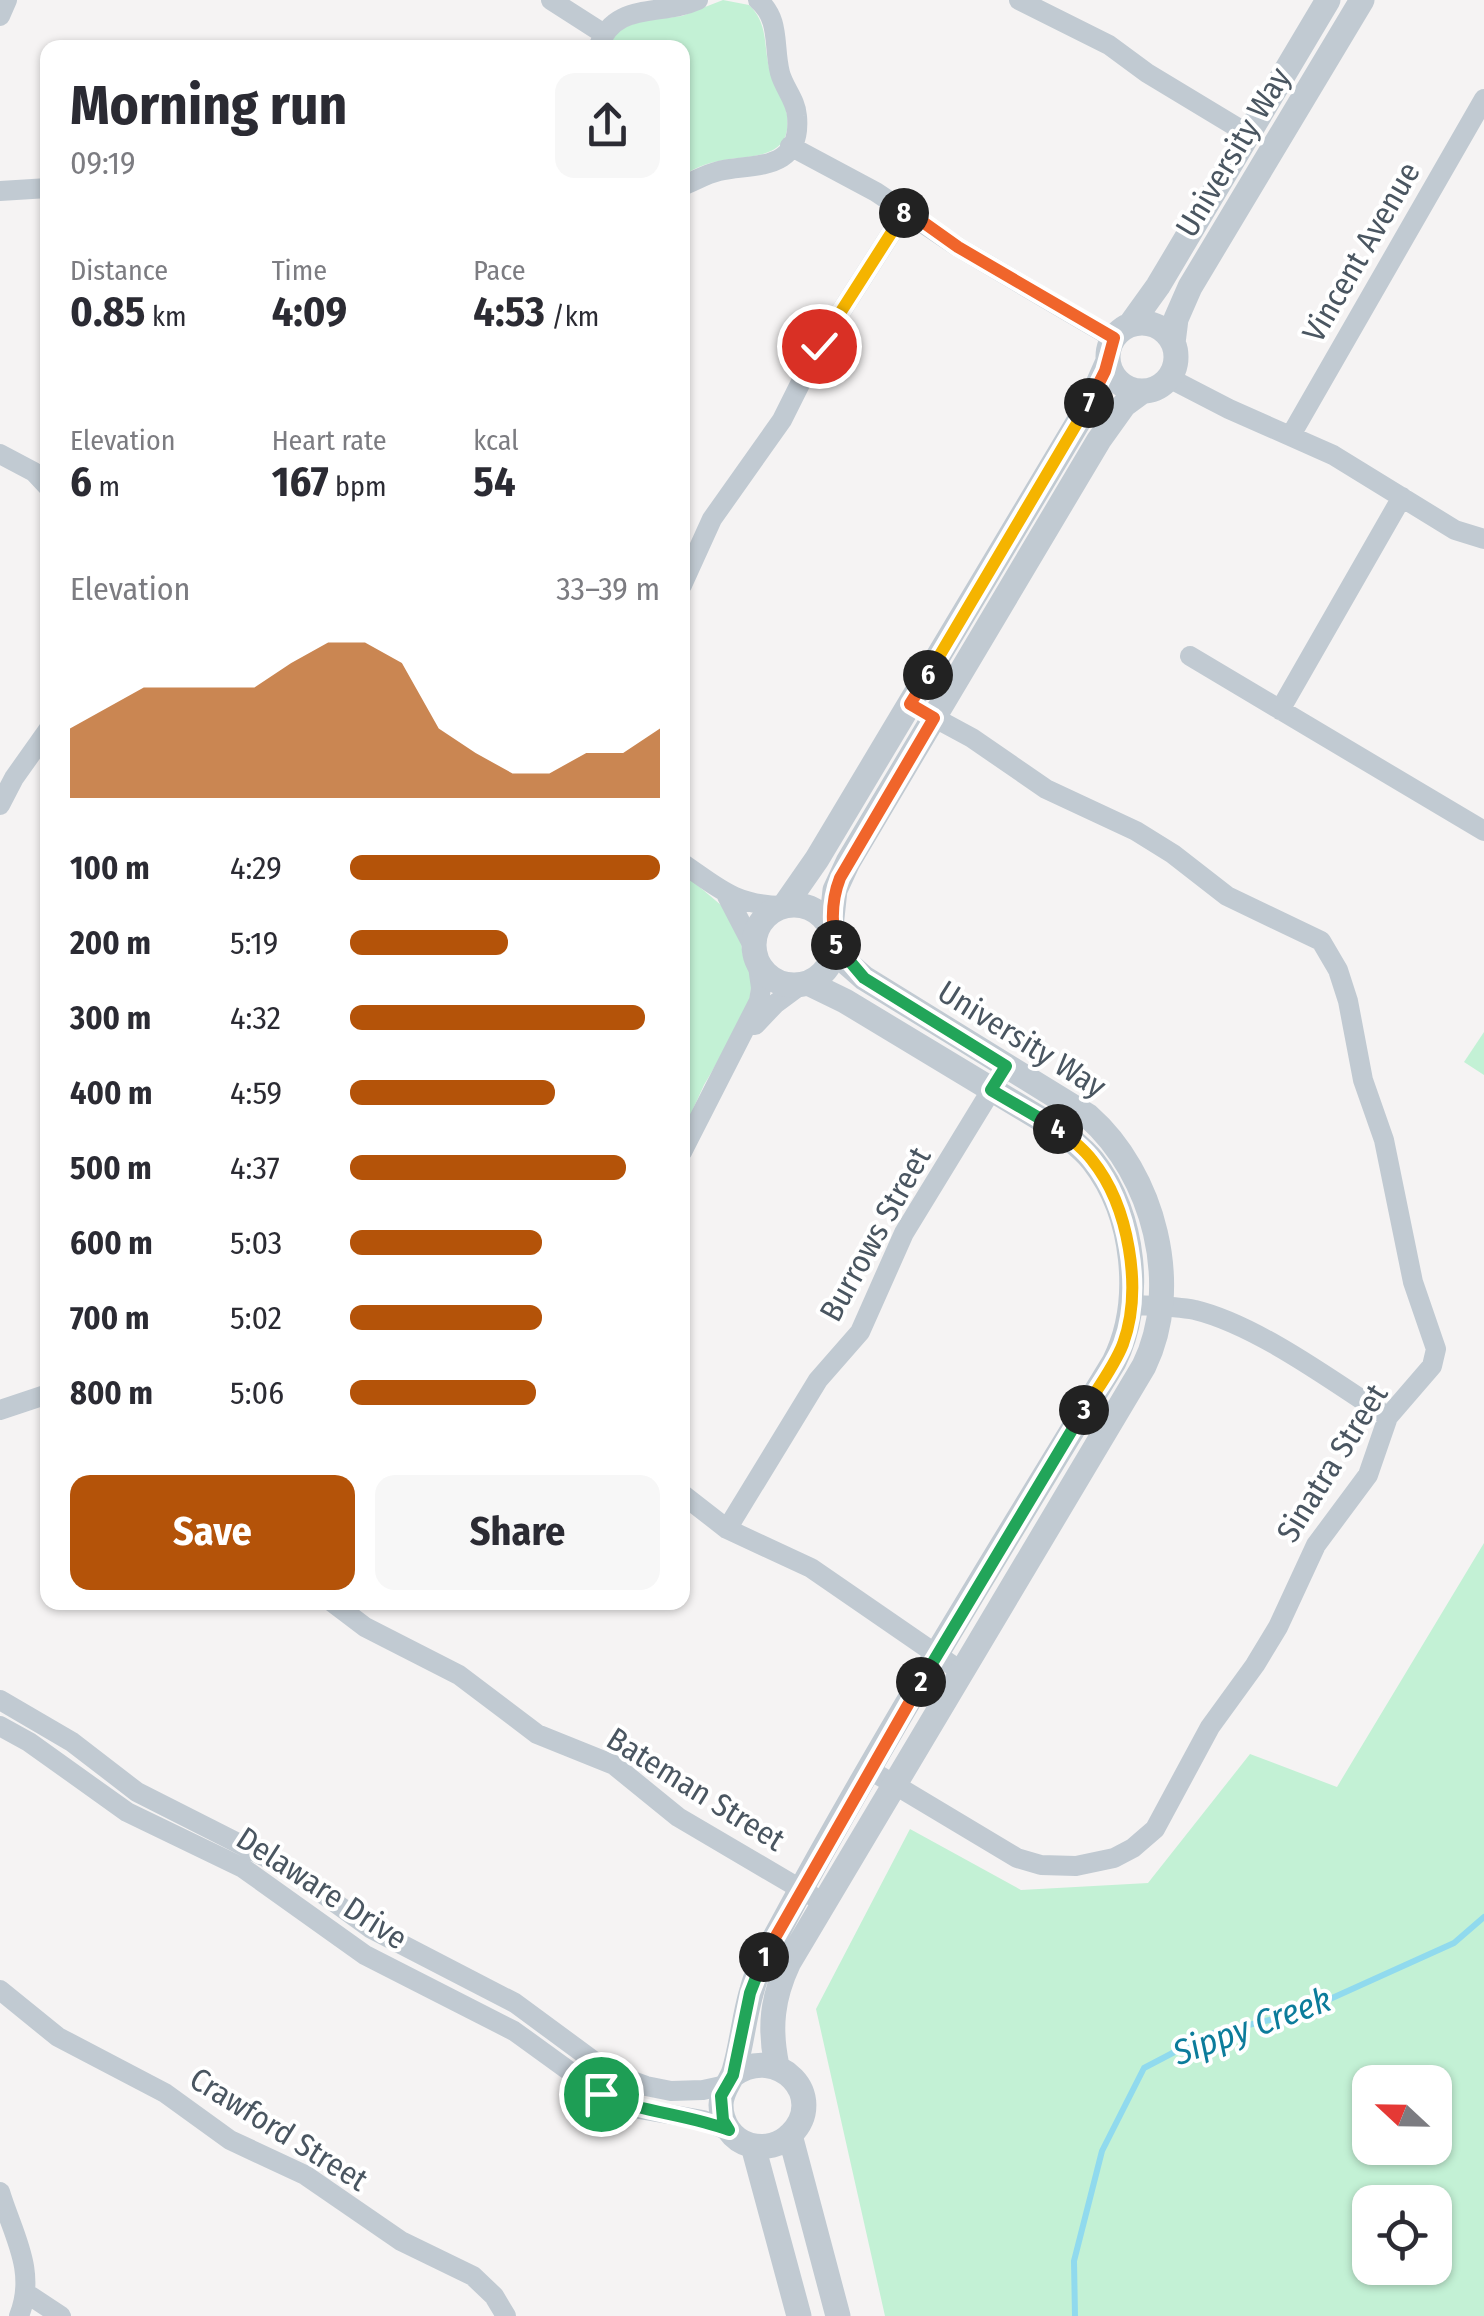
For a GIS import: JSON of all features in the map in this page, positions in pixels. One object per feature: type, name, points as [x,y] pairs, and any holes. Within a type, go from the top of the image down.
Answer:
[{"type":"street","points":[[0,16],[8,0]]},
{"type":"street","points":[[551,0],[600,40]]},
{"type":"street","points":[[602,40],[627,13],[666,10],[698,0]]},
{"type":"street","points":[[690,183],[718,171],[763,166],[778,160],[790,146],[797,124],[796,106],[780,72],[774,21],[758,0]]},
{"type":"street","points":[[1019,0],[1109,45],[1147,73],[1272,148]]},
{"type":"street","name":"University Way","points":[[783,906],[813,866],[1089,404],[1117,342],[1158,286],[1328,0]]},
{"type":"street","name":"University Way","points":[[1173,343],[1183,301],[1362,0]]},
{"type":"street","name":"Vincent Avenue","points":[[1291,435],[1484,100]]},
{"type":"street","points":[[790,146],[906,210],[958,247],[1117,342]]},
{"type":"street","points":[[0,191],[40,188]]},
{"type":"street","points":[[690,567],[712,519],[782,420],[819,346],[906,210]]},
{"type":"street","points":[[743,1037],[775,1004],[827,968],[834,896],[843,870],[1099,440],[1124,405],[1169,378],[1176,361],[1173,343],[1166,332],[1143,322],[1117,342]]},
{"type":"street","points":[[1117,342],[1120,383],[1143,391]]},
{"type":"street","points":[[1169,378],[1333,455],[1455,530],[1484,539]]},
{"type":"street","points":[[0,454],[40,478]]},
{"type":"street","points":[[1280,710],[1402,497]]},
{"type":"street","points":[[1190,656],[1484,831]]},
{"type":"street","points":[[910,704],[934,718]]},
{"type":"street","name":"Sinatra Street","points":[[870,1770],[1017,1858],[1041,1865],[1076,1866],[1114,1858],[1133,1848],[1155,1828],[1210,1727],[1255,1666],[1316,1545],[1368,1475],[1388,1417],[1432,1366],[1436,1349],[1413,1282],[1384,1140],[1363,1080],[1348,1001],[1338,970],[1320,941],[1227,896],[1160,846],[1046,788],[972,738],[934,718]]},
{"type":"street","points":[[0,805],[40,741]]},
{"type":"street","points":[[690,869],[726,895],[751,904],[812,908],[833,936]]},
{"type":"street","points":[[726,895],[767,974],[778,982],[805,984]]},
{"type":"street","points":[[690,1136],[743,1037],[760,996],[756,953],[759,924],[771,911],[783,906]]},
{"type":"street","name":"University Way","points":[[776,2066],[772,2012],[780,1982],[1144,1366],[1153,1347],[1162,1281],[1146,1204],[1126,1158],[1088,1116],[864,978],[848,964],[833,936]]},
{"type":"street","name":"University Way","points":[[730,2080],[755,1980],[801,1890],[936,1656],[1114,1362],[1126,1334],[1132,1304],[1129,1252],[1118,1212],[1094,1162],[1059,1130],[835,996],[805,984]]},
{"type":"street","name":"Burrows Street","points":[[727,1529],[818,1380],[860,1332],[904,1233],[1006,1066]]},
{"type":"street","points":[[1132,1304],[1194,1310],[1222,1320],[1295,1356],[1388,1417]]},
{"type":"street","points":[[0,1410],[40,1397]]},
{"type":"street","points":[[690,1500],[727,1529],[811,1568],[962,1672]]},
{"type":"street","name":"Bateman Street","points":[[343,1610],[365,1627],[460,1675],[537,1734],[614,1765],[678,1817],[824,1903]]},
{"type":"street","name":"Delaware Drive","points":[[0,1700],[72,1742],[137,1792],[287,1868],[370,1928],[514,2003],[610,2072],[671,2091],[703,2090],[730,2080]]},
{"type":"street","name":"Delaware Drive","points":[[0,1726],[57,1760],[128,1812],[243,1868],[365,1955],[514,2031],[601,2094],[639,2109],[703,2120],[729,2130]]},
{"type":"street","name":"Crawford Street","points":[[4,1997],[58,2037],[165,2093],[230,2140],[305,2175],[401,2242],[473,2276],[494,2296],[506,2316]]},
{"type":"street","points":[[754,2065],[776,2066],[796,2081],[804,2103],[798,2126],[773,2146],[753,2146],[729,2130],[721,2108],[730,2080],[754,2065]]},
{"type":"street","points":[[790,2136],[838,2316]]},
{"type":"street","points":[[753,2146],[799,2316]]},
{"type":"street","points":[[0,2192],[24,2262],[26,2309],[61,2316]]},
{"type":"green space","points":[[723,0],[749,5],[755,12],[770,71],[787,115],[787,130],[776,148],[690,171],[690,40],[613,40],[619,29],[642,21],[682,16]]},
{"type":"green space","points":[[690,879],[728,911],[752,977],[749,1008],[690,1116]]},
{"type":"green space","points":[[1484,1032],[1484,1075],[1464,1062]]},
{"type":"green space","points":[[1484,1543],[1484,2316],[885,2316],[816,2009],[910,1829],[1021,1890],[1148,1883],[1250,1754],[1337,1787]]},
{"type":"waterway","name":"Sippy Creek","points":[[1075,2316],[1074,2261],[1102,2151],[1144,2068],[1207,2035],[1299,2013],[1454,1943],[1484,1917]]},
{"type":"route","points":[[601,2094],[639,2109],[703,2120],[729,2130],[723,2120],[721,2096],[733,2075],[750,1993],[760,1967],[962,1610],[1114,1362],[1122,1347],[1132,1304],[1129,1252],[1110,1190],[1094,1162],[1059,1130],[991,1090],[1006,1066],[858,974],[835,944],[831,927],[834,896],[843,870],[934,718],[910,704],[1089,404],[1105,371],[1114,338],[958,247],[906,210],[819,346]]}]
